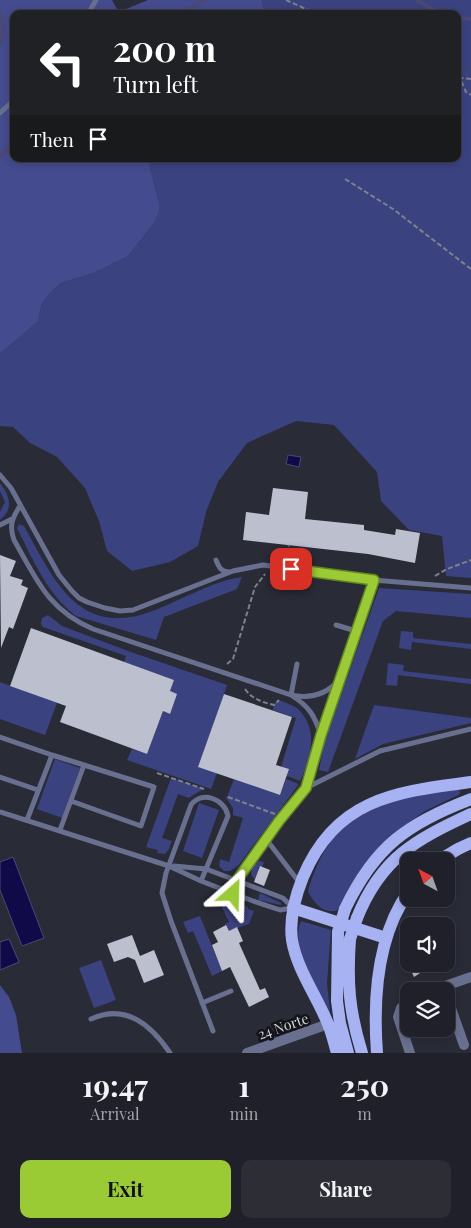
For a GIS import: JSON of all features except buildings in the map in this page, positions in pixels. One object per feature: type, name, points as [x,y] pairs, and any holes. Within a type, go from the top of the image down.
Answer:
[{"type":"main road","points":[[336,1053],[328,1024],[297,956],[292,940],[293,908],[300,884],[314,855],[338,825],[352,813],[375,801],[407,792],[471,782]]},
{"type":"main road","points":[[348,1053],[340,1023],[337,1000],[338,932],[345,908],[366,871],[382,851],[424,819],[471,799]]},
{"type":"main road","points":[[362,1053],[350,1007],[348,969],[350,939],[357,918],[371,888],[380,875],[400,854],[431,833],[471,814]]},
{"type":"main road","points":[[452,852],[471,843]]},
{"type":"main road","points":[[377,1053],[378,991],[386,938],[400,906]]},
{"type":"main road","points":[[293,908],[386,938]]},
{"type":"street","points":[[455,985],[471,977]]},
{"type":"street","points":[[455,1019],[464,1045]]},
{"type":"street","name":"24 Norte","points":[[247,1053],[328,1024]]},
{"type":"street","points":[[405,1037],[410,1053]]},
{"type":"lane","points":[[0,113],[10,104]]},
{"type":"lane","points":[[0,475],[11,488],[65,583],[79,598],[105,608],[120,611],[133,610],[229,572],[263,565],[374,580],[471,588]]},
{"type":"lane","points":[[20,506],[12,519],[10,530],[14,540],[49,598],[59,609],[76,622],[304,698],[329,690],[341,678]]},
{"type":"lane","points":[[0,525],[12,519]]},
{"type":"lane","points":[[216,560],[223,572],[229,572]]},
{"type":"lane","points":[[233,894],[237,880],[279,821],[306,788],[321,735],[374,580]]},
{"type":"lane","points":[[336,624],[356,630]]},
{"type":"lane","points":[[291,695],[297,664]]},
{"type":"lane","points":[[291,695],[307,706],[321,735]]},
{"type":"lane","points":[[306,788],[380,751],[471,729]]},
{"type":"lane","points":[[0,737],[154,787],[141,826],[71,801]]},
{"type":"lane","points":[[26,820],[52,755]]},
{"type":"lane","points":[[60,830],[84,765]]},
{"type":"lane","points":[[0,777],[38,790]]},
{"type":"lane","points":[[201,881],[228,816],[227,810],[220,802],[203,797],[194,800],[191,805],[163,882],[162,893],[214,1031]]},
{"type":"lane","points":[[0,812],[169,866],[233,894],[280,910],[293,908]]},
{"type":"lane","points":[[266,839],[300,884]]},
{"type":"lane","points":[[169,866],[206,869],[283,898],[293,908]]},
{"type":"lane","points":[[202,1002],[231,991]]},
{"type":"lane","points":[[91,1019],[105,1014],[121,1013],[128,1015],[143,1023],[153,1032],[170,1053]]},
{"type":"path","points":[[286,0],[308,10]]},
{"type":"path","points":[[461,81],[466,92],[471,95]]},
{"type":"path","points":[[345,179],[393,209],[471,270]]},
{"type":"path","points":[[225,666],[233,659],[255,586],[260,579],[284,558],[289,545]]},
{"type":"path","points":[[422,584],[447,568],[471,560]]},
{"type":"path","points":[[240,687],[246,689],[248,694],[263,702],[274,704],[279,700],[283,701]]},
{"type":"path","points":[[157,773],[205,789]]},
{"type":"path","points":[[225,796],[276,814]]},
{"type":"shaded area","points":[[0,0],[112,0],[117,9],[126,9],[148,0],[262,0],[264,10],[10,10],[10,162],[149,162],[159,202],[159,212],[155,222],[128,256],[94,273],[61,283],[54,289],[42,303],[38,321],[0,354]]},
{"type":"shaded area","points":[[262,0],[471,0],[471,578],[446,576],[442,536],[409,530],[381,501],[377,472],[334,425],[296,421],[247,443],[218,482],[206,512],[198,546],[170,562],[132,571],[107,551],[99,521],[85,488],[57,457],[30,443],[13,427],[0,426],[0,354],[38,321],[42,303],[61,283],[94,273],[128,256],[155,222],[159,212],[159,202],[149,162],[461,162],[461,10],[264,10]]},
{"type":"shaded area","points":[[288,455],[301,457],[299,467],[286,464]]},
{"type":"shaded area","points":[[0,483],[8,498],[9,507],[0,520],[0,512],[5,502],[0,491]]},
{"type":"shaded area","points":[[19,524],[24,526],[48,568],[74,602],[91,612],[110,618],[133,617],[160,608],[210,586],[242,577],[237,589],[164,617],[156,640],[76,616],[57,597],[42,576],[17,528]]},
{"type":"shaded area","points":[[379,588],[471,594],[471,618],[396,611],[383,621],[328,772],[319,770],[325,740]]},
{"type":"shaded area","points":[[48,615],[62,626],[227,685],[199,767],[217,773],[211,789],[127,760],[132,749],[147,754],[163,711],[169,714],[170,691],[174,680],[124,662],[126,656],[43,627],[41,624],[42,618]]},
{"type":"shaded area","points":[[401,631],[413,632],[413,638],[471,644],[471,649],[412,642],[411,650],[399,648]]},
{"type":"shaded area","points":[[388,663],[404,665],[403,671],[471,679],[471,684],[398,675],[397,686],[386,685]]},
{"type":"shaded area","points":[[0,682],[57,703],[45,735],[0,719]]},
{"type":"shaded area","points":[[279,700],[298,709],[306,719],[309,728],[311,746],[307,764],[300,781],[287,776],[281,767],[296,718],[273,710],[274,704]]},
{"type":"shaded area","points":[[374,705],[471,718],[471,723],[383,744],[355,759]]},
{"type":"shaded area","points":[[55,759],[80,768],[62,818],[37,809]]},
{"type":"shaded area","points":[[171,778],[205,789],[189,798],[178,794],[162,838],[172,841],[165,854],[157,853],[158,850],[146,847]]},
{"type":"shaded area","points":[[234,779],[280,795],[286,779],[299,784],[238,866],[230,871],[224,871],[219,866],[220,859],[229,862],[243,818],[233,815],[233,808],[225,796],[227,797]]},
{"type":"shaded area","points":[[459,788],[460,794],[425,811],[391,835],[338,910],[328,911],[320,907],[313,900],[308,891],[316,868],[328,845],[342,828],[364,814],[387,803]]},
{"type":"shaded area","points":[[199,803],[219,810],[202,858],[183,851]]},
{"type":"shaded area","points":[[13,857],[44,938],[22,946],[0,890],[0,862]]},
{"type":"shaded area","points":[[259,861],[264,862],[262,867],[259,867],[255,880],[251,875],[252,867]]},
{"type":"shaded area","points":[[260,893],[281,903],[281,905],[258,900]]},
{"type":"shaded area","points":[[219,895],[254,911],[249,924],[229,931],[225,924],[229,922],[218,899]]},
{"type":"shaded area","points":[[200,916],[222,971],[212,976],[193,931],[188,933],[183,922]]},
{"type":"shaded area","points":[[301,921],[331,930],[327,983],[331,1021],[313,986],[302,958],[298,932]]},
{"type":"shaded area","points":[[9,939],[19,962],[0,970],[0,942]]},
{"type":"shaded area","points":[[101,960],[116,1000],[94,1008],[79,968]]},
{"type":"shaded area","points":[[0,985],[9,997],[16,1015],[22,1053],[0,1053]]},
{"type":"waterway","points":[[186,10],[205,0]]},
{"type":"waterway","points":[[417,0],[434,10]]},
{"type":"waterway","points":[[0,15],[3,22],[0,44]]},
{"type":"waterway","points":[[461,18],[471,19]]},
{"type":"waterway","points":[[0,157],[10,147]]},
{"type":"route","points":[[233,894],[237,880],[279,821],[306,788],[321,735],[374,580],[291,569]]}]
